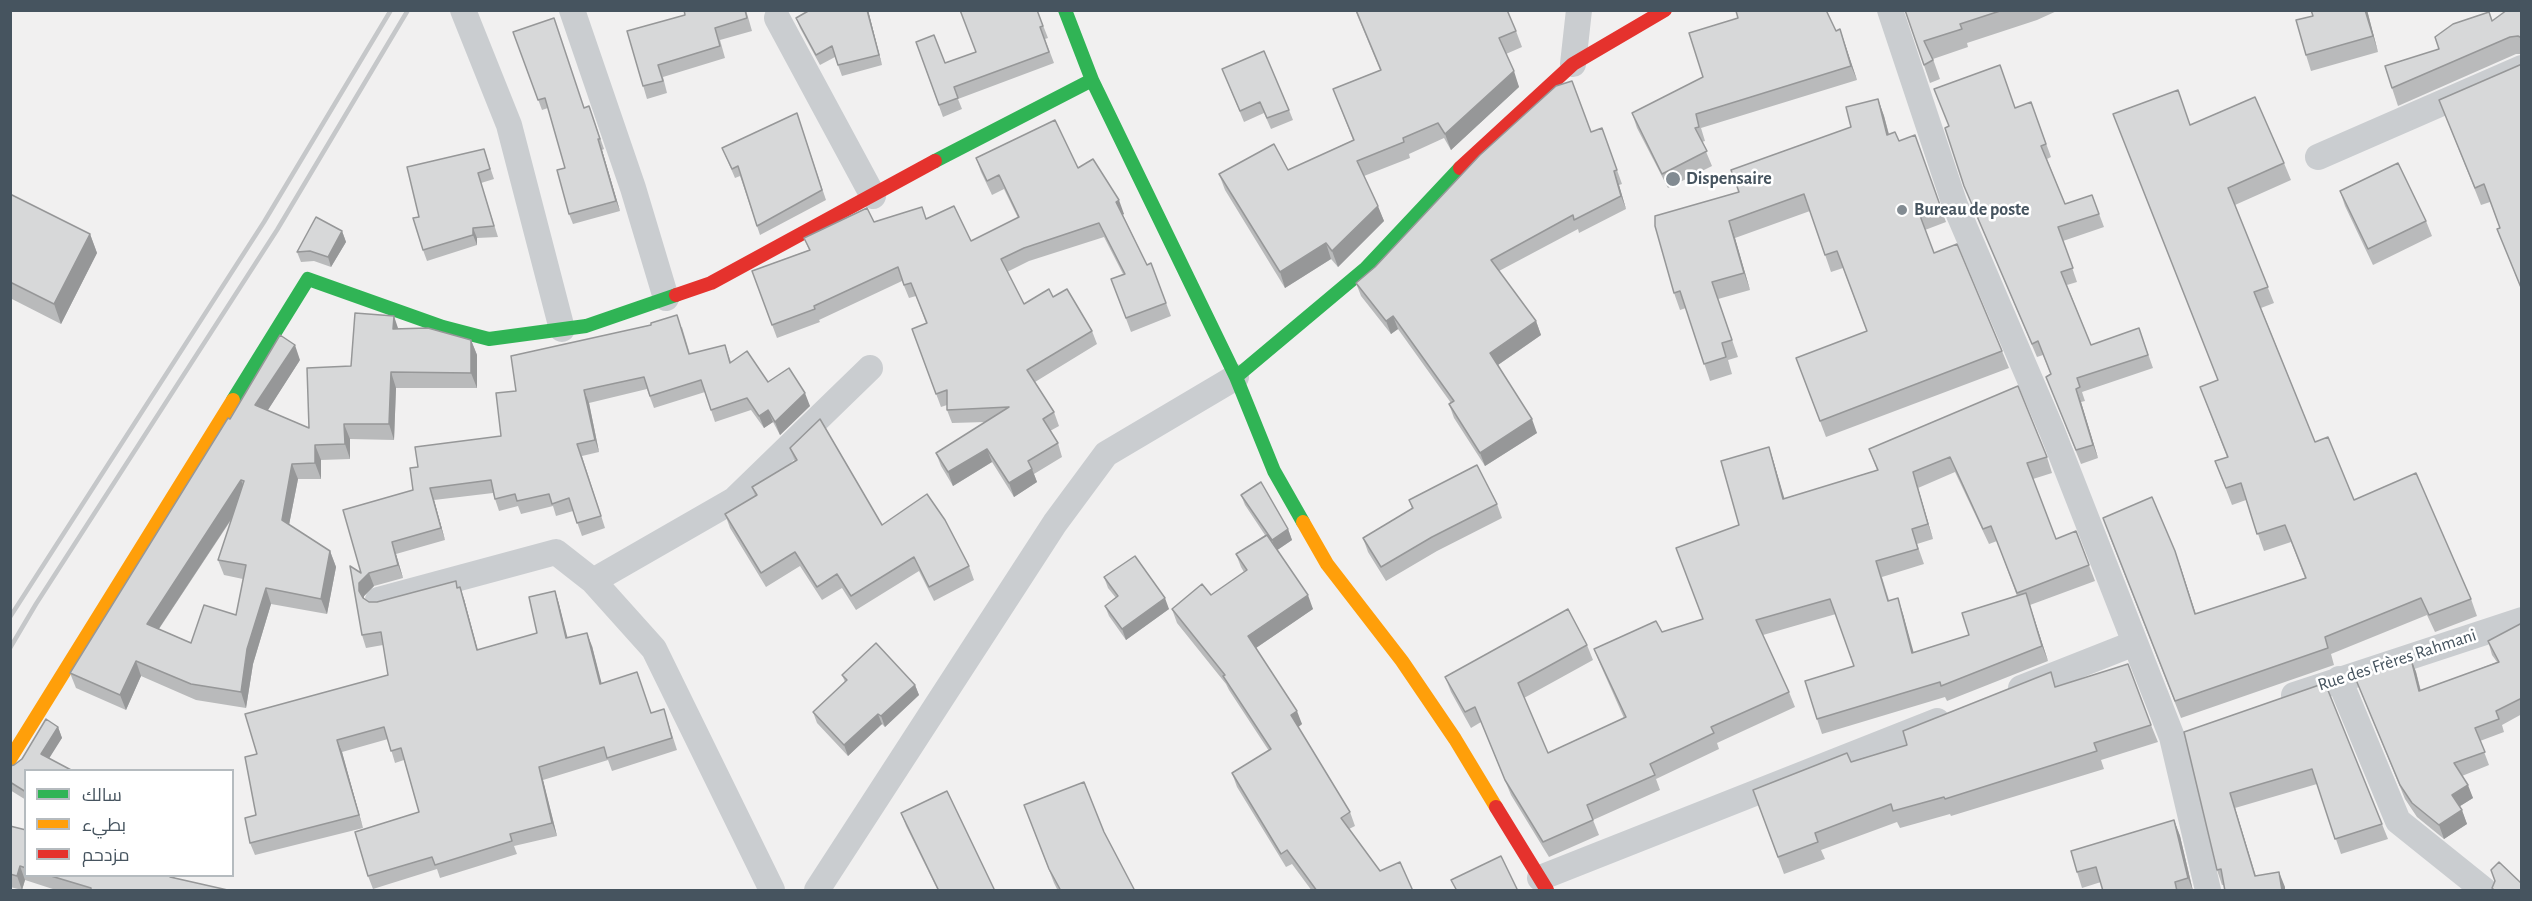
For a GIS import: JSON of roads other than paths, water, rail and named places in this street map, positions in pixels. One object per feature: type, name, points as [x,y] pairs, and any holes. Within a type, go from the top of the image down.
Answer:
[{"type":"street","points":[[463,10],[509,125],[562,329]]},
{"type":"street","points":[[572,10],[633,188],[666,298]]},
{"type":"street","points":[[1065,10],[1092,80],[1236,377],[1274,471],[1328,564],[1415,681],[1455,740],[1544,884],[1959,712]]},
{"type":"street","points":[[1573,64],[1579,10]]},
{"type":"street","points":[[817,891],[1054,522],[1106,454],[1236,377],[1366,268],[1472,155],[1573,64],[1665,10]]},
{"type":"street","points":[[1890,10],[1955,205],[2052,431],[2135,643],[2183,733],[2208,891]]},
{"type":"street","points":[[777,18],[873,196]]},
{"type":"street","points":[[2318,156],[2522,68]]},
{"type":"street","points":[[10,759],[308,279],[443,327],[489,339],[586,326],[711,283],[951,153],[1092,80]]},
{"type":"street","points":[[593,581],[734,500],[870,368]]},
{"type":"street","points":[[378,600],[556,552],[593,581],[654,649],[772,891]]},
{"type":"street","name":"Rue des Frères Rahmani","points":[[2272,702],[2522,620]]},
{"type":"street","points":[[2003,695],[2135,643]]},
{"type":"street","points":[[2338,679],[2398,821],[2484,891]]},
{"type":"railway","points":[[10,617],[264,222],[391,10]]},
{"type":"railway","points":[[10,648],[277,230],[408,10]]},
{"type":"place","name":"Dispensaire","points":[[1673,179]]},
{"type":"place","name":"Bureau de poste","points":[[1902,210]]}]
